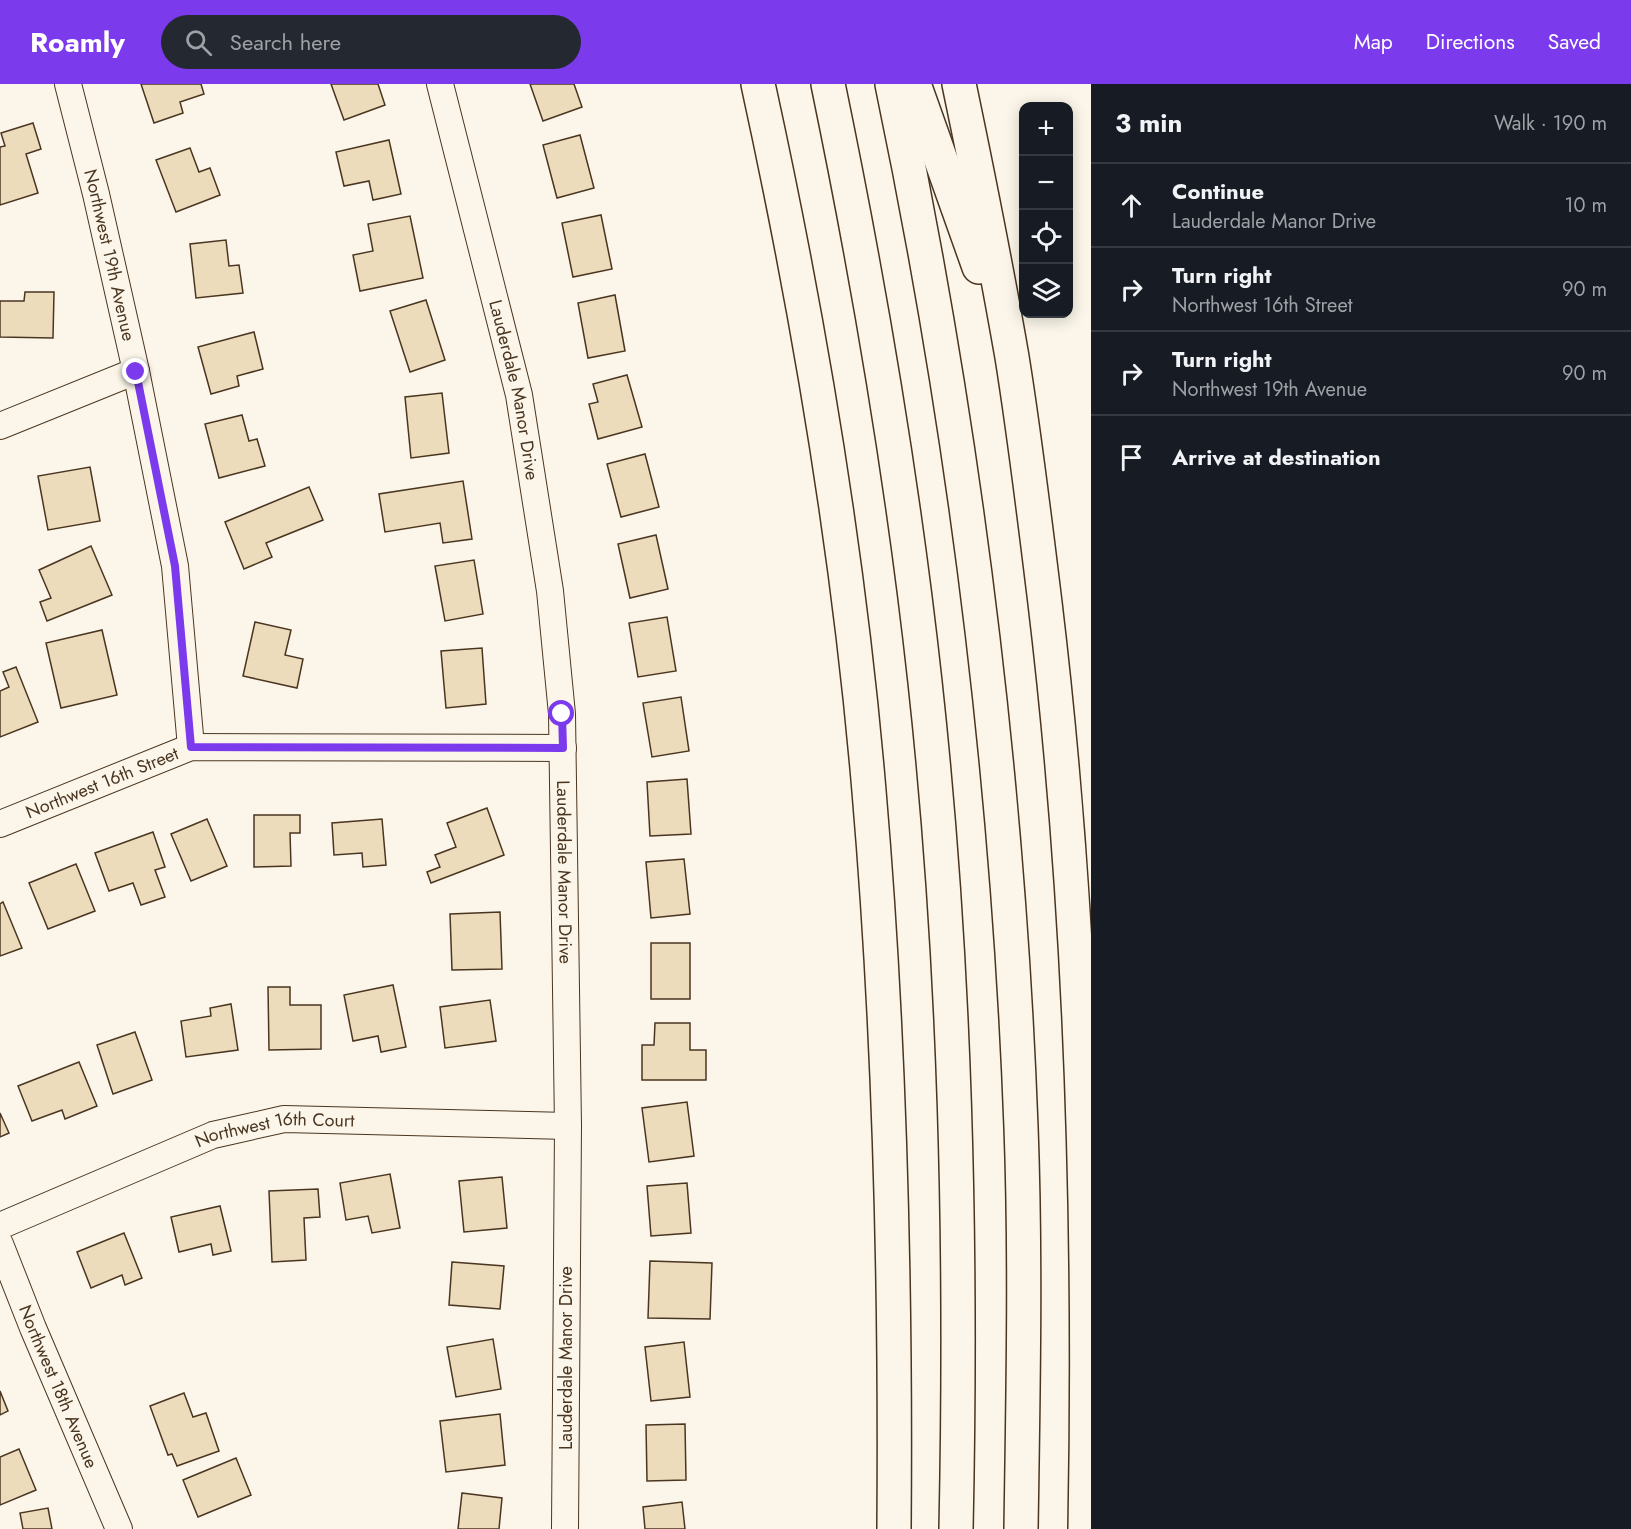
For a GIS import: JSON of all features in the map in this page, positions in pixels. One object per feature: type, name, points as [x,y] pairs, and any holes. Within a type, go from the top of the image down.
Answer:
[{"type":"highway","points":[[758,84],[800,288],[832,484],[868,788],[883,989],[891,1187],[894,1529]]},
{"type":"highway","points":[[828,84],[888,403],[925,681],[935,784],[950,985],[958,1192],[956,1529]]},
{"type":"highway","points":[[892,84],[931,283],[966,508],[981,618],[1003,824],[1016,1016],[1022,1153],[1024,1338],[1022,1529]]},
{"type":"highway","points":[[914,84],[1012,359]]},
{"type":"highway","points":[[959,84],[1012,359],[1040,565],[1063,762],[1079,972],[1084,1076],[1088,1230],[1085,1529]]},
{"type":"street","name":"Northwest 19th Avenue","points":[[68,84],[96,194],[136,372],[175,566],[191,747]]},
{"type":"street","name":"Lauderdale Manor Drive","points":[[440,84],[519,395],[550,591],[563,748],[568,1126],[565,1529]]},
{"type":"street","points":[[0,426],[136,372]]},
{"type":"street","name":"Northwest 16th Street","points":[[0,824],[191,747],[563,748]]},
{"type":"street","name":"Northwest 16th Court","points":[[0,1226],[213,1135],[285,1119],[568,1126]]},
{"type":"street","name":"Northwest 18th Avenue","points":[[0,1244],[33,1328],[119,1529]]},
{"type":"building","points":[[141,84],[201,84],[204,94],[180,102],[183,113],[154,123]]},
{"type":"building","points":[[331,84],[378,84],[385,105],[344,120]]},
{"type":"building","points":[[530,84],[574,84],[582,107],[543,121]]},
{"type":"building","points":[[33,123],[41,149],[26,154],[38,193],[0,205],[0,147],[5,146],[1,133]]},
{"type":"building","points":[[580,135],[594,188],[557,198],[543,145]]},
{"type":"building","points":[[389,140],[401,194],[373,200],[369,181],[344,186],[336,152]]},
{"type":"building","points":[[190,148],[199,172],[210,168],[220,195],[176,212],[156,160]]},
{"type":"building","points":[[601,215],[612,269],[573,277],[562,223]]},
{"type":"building","points":[[410,216],[423,278],[360,291],[353,255],[373,251],[368,224]]},
{"type":"building","points":[[226,240],[229,266],[239,265],[243,293],[196,298],[190,244]]},
{"type":"building","points":[[25,292],[54,292],[53,338],[0,337],[0,301],[24,301]]},
{"type":"building","points":[[615,295],[625,351],[588,358],[578,303]]},
{"type":"building","points":[[426,300],[445,360],[410,372],[390,311]]},
{"type":"building","points":[[254,332],[263,369],[237,376],[239,386],[211,394],[198,347]]},
{"type":"building","points":[[627,375],[642,427],[598,439],[589,404],[598,402],[593,384]]},
{"type":"building","points":[[442,393],[449,453],[411,458],[405,397]]},
{"type":"building","points":[[242,415],[249,441],[257,439],[265,466],[219,478],[205,424]]},
{"type":"building","points":[[645,454],[659,507],[621,517],[607,464]]},
{"type":"building","points":[[90,467],[100,521],[48,530],[38,476]]},
{"type":"building","points":[[463,481],[472,539],[443,543],[440,523],[385,532],[379,494]]},
{"type":"building","points":[[309,487],[323,520],[266,543],[272,557],[244,569],[225,522]]},
{"type":"building","points":[[656,535],[668,589],[630,598],[618,544]]},
{"type":"building","points":[[91,546],[112,595],[47,621],[40,602],[51,598],[39,570]]},
{"type":"building","points":[[474,560],[483,614],[445,621],[435,566]]},
{"type":"building","points":[[667,617],[676,671],[638,677],[629,623]]},
{"type":"building","points":[[255,622],[291,630],[285,655],[303,659],[297,688],[243,676]]},
{"type":"building","points":[[102,630],[117,695],[61,708],[46,643]]},
{"type":"building","points":[[482,648],[486,704],[446,708],[441,651]]},
{"type":"building","points":[[16,667],[38,722],[0,737],[0,691],[9,687],[3,672]]},
{"type":"building","points":[[681,697],[689,751],[652,757],[643,703]]},
{"type":"building","points":[[687,779],[691,834],[650,836],[647,782]]},
{"type":"building","points":[[487,808],[504,855],[431,883],[427,872],[440,867],[435,855],[456,847],[447,823]]},
{"type":"building","points":[[254,815],[300,815],[300,833],[290,833],[291,866],[254,867]]},
{"type":"building","points":[[207,819],[227,866],[191,881],[171,834]]},
{"type":"building","points":[[382,819],[386,865],[363,867],[362,853],[334,855],[332,823]]},
{"type":"building","points":[[153,832],[165,867],[155,870],[165,897],[141,905],[133,883],[109,891],[95,853]]},
{"type":"building","points":[[684,859],[690,914],[651,918],[646,862]]},
{"type":"building","points":[[76,864],[95,911],[48,929],[29,883]]},
{"type":"building","points":[[3,902],[22,948],[0,956],[0,904]]},
{"type":"building","points":[[500,912],[502,969],[452,970],[450,914]]},
{"type":"building","points":[[651,943],[690,943],[690,999],[651,999]]},
{"type":"building","points":[[393,985],[406,1047],[381,1052],[378,1036],[353,1041],[344,995]]},
{"type":"building","points":[[268,987],[290,987],[290,1005],[321,1005],[321,1049],[269,1050]]},
{"type":"building","points":[[490,1000],[496,1041],[445,1048],[440,1007]]},
{"type":"building","points":[[231,1004],[238,1050],[186,1057],[181,1021],[211,1016],[210,1008]]},
{"type":"building","points":[[655,1023],[690,1023],[690,1050],[706,1050],[706,1080],[642,1080],[642,1045],[654,1045]]},
{"type":"building","points":[[135,1032],[152,1080],[113,1094],[97,1045]]},
{"type":"building","points":[[79,1062],[97,1106],[65,1119],[62,1110],[32,1121],[18,1086]]},
{"type":"building","points":[[687,1102],[694,1156],[649,1162],[642,1108]]},
{"type":"building","points":[[0,1113],[9,1133],[0,1137]]},
{"type":"building","points":[[390,1174],[400,1228],[372,1233],[368,1216],[346,1220],[340,1183]]},
{"type":"building","points":[[502,1177],[507,1228],[464,1232],[459,1181]]},
{"type":"building","points":[[687,1183],[691,1233],[651,1236],[647,1186]]},
{"type":"building","points":[[318,1189],[320,1217],[304,1218],[306,1260],[272,1262],[269,1191]]},
{"type":"building","points":[[220,1206],[231,1251],[213,1255],[211,1244],[179,1252],[171,1217]]},
{"type":"building","points":[[124,1233],[142,1278],[125,1285],[122,1275],[91,1288],[77,1252]]},
{"type":"building","points":[[650,1261],[712,1263],[710,1319],[648,1318]]},
{"type":"building","points":[[452,1262],[504,1266],[500,1309],[449,1305]]},
{"type":"building","points":[[493,1339],[501,1389],[456,1397],[447,1347]]},
{"type":"building","points":[[684,1342],[690,1397],[651,1401],[645,1347]]},
{"type":"building","points":[[0,1391],[8,1411],[0,1415]]},
{"type":"building","points":[[184,1393],[193,1417],[206,1413],[219,1451],[177,1466],[172,1454],[168,1455],[150,1406]]},
{"type":"building","points":[[500,1414],[505,1465],[446,1472],[440,1421]]},
{"type":"building","points":[[685,1424],[686,1480],[647,1481],[646,1425]]},
{"type":"building","points":[[19,1449],[36,1490],[0,1505],[0,1457]]},
{"type":"building","points":[[236,1458],[251,1495],[198,1517],[183,1480]]},
{"type":"building","points":[[462,1493],[502,1498],[499,1529],[458,1529]]},
{"type":"building","points":[[682,1502],[685,1529],[645,1529],[643,1507]]},
{"type":"building","points":[[48,1508],[52,1529],[23,1529],[20,1513]]},
{"type":"route","points":[[136,372],[175,566],[191,747],[563,748],[562,714]]}]
